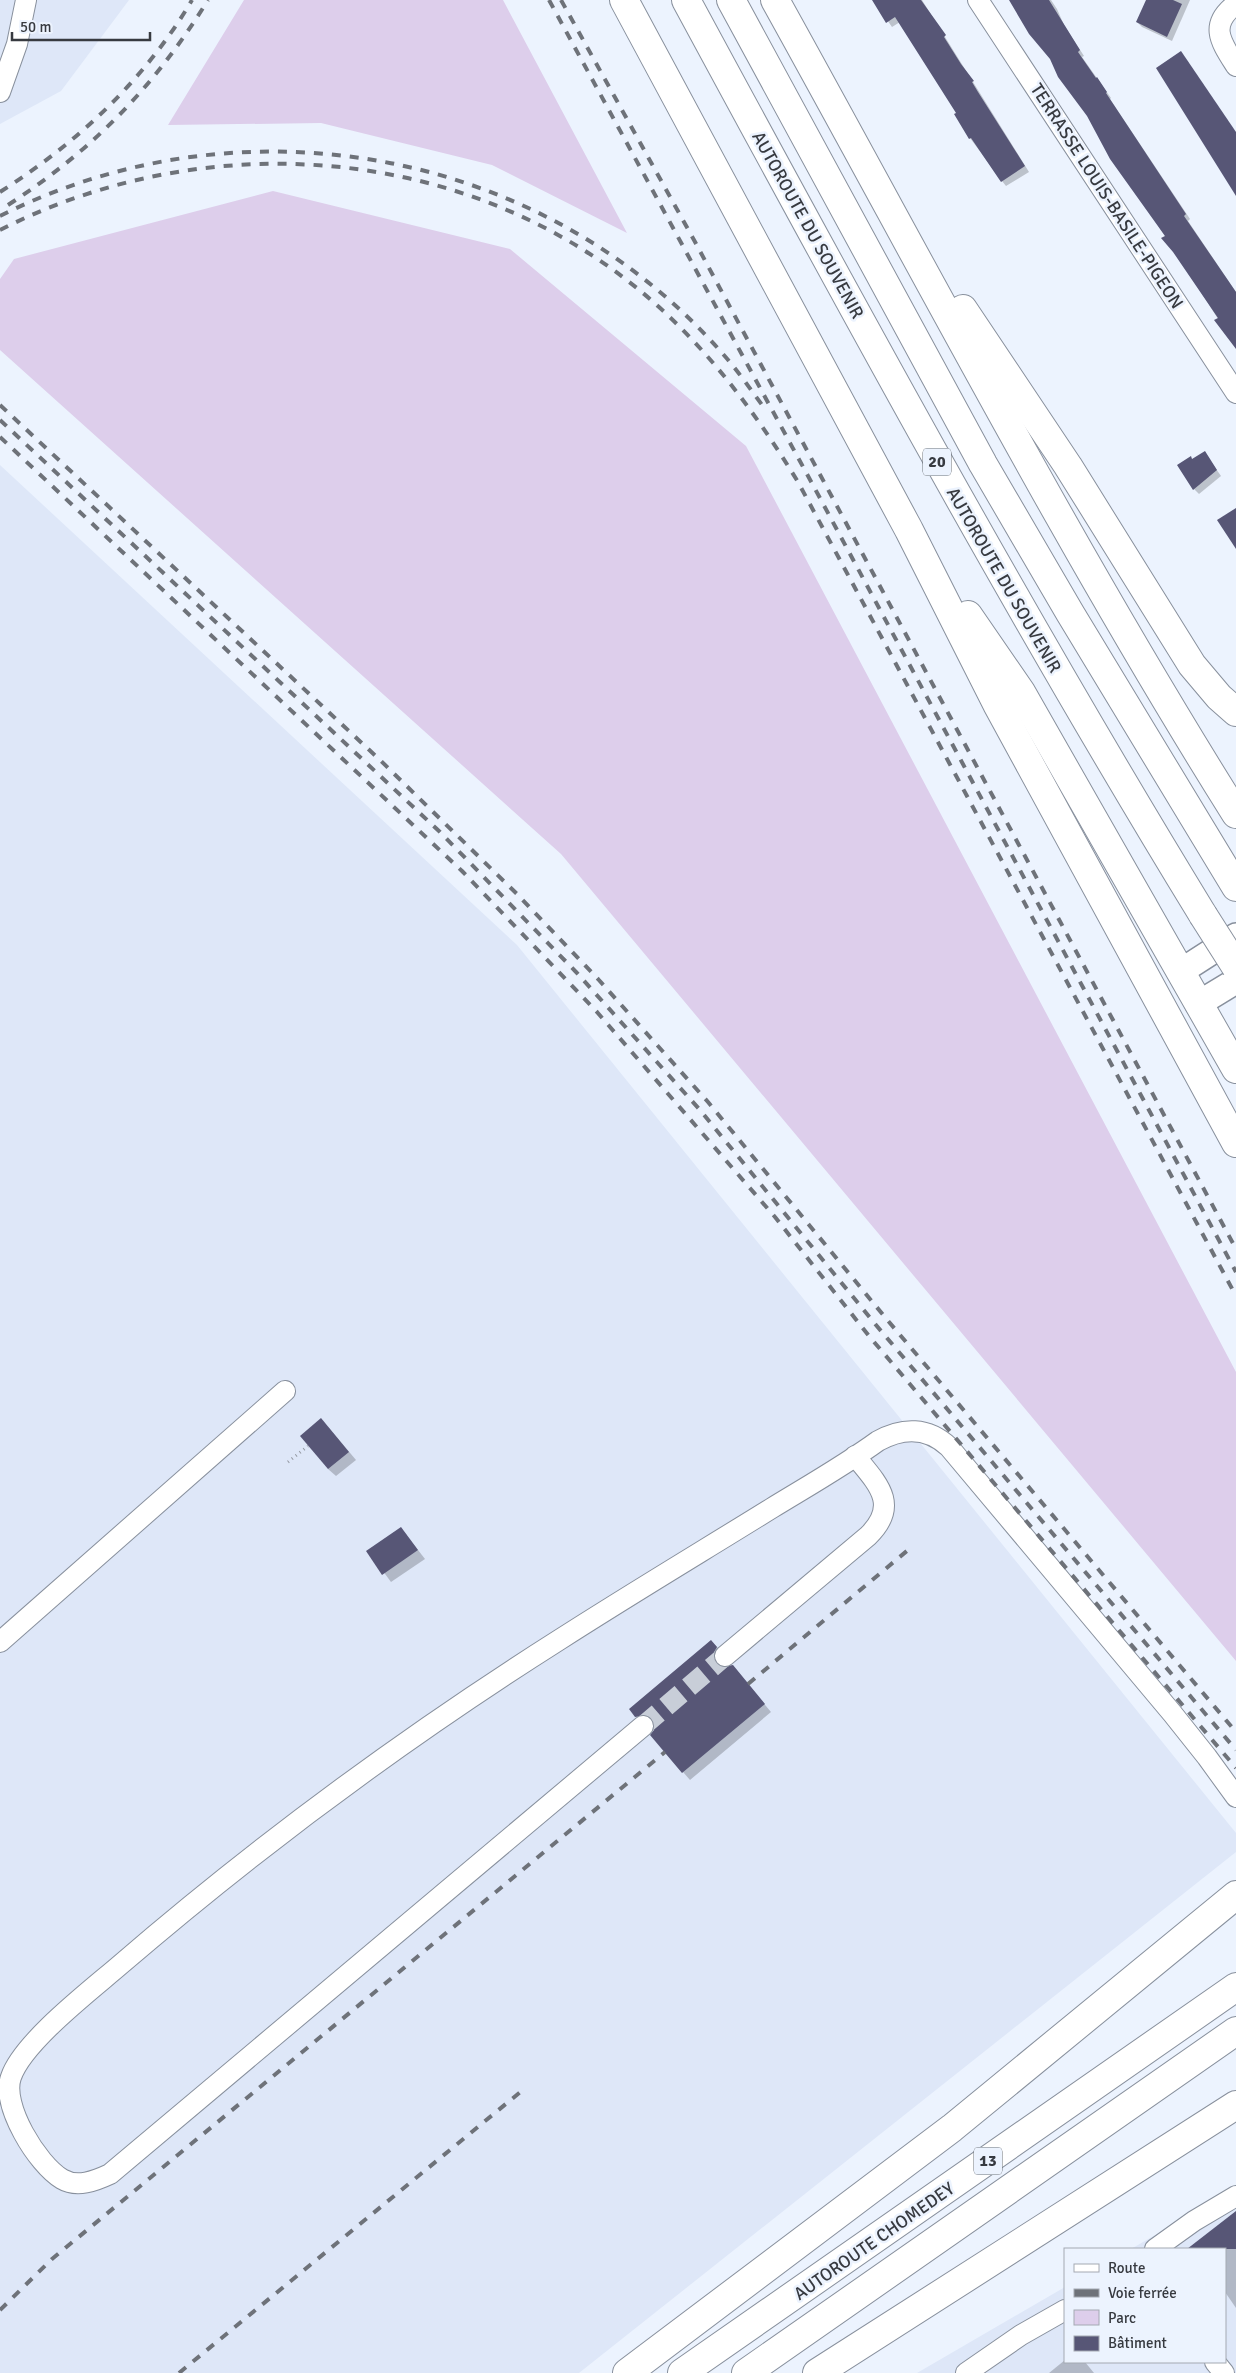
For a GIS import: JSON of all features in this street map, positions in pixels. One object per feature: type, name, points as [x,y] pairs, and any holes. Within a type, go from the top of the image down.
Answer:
[{"type":"highway","points":[[624,0],[909,530],[998,704],[1236,1143]]},
{"type":"highway","name":"AUTOROUTE DU SOUVENIR","points":[[686,0],[986,549],[1100,746],[1236,967]]},
{"type":"highway","name":"20","points":[[731,0],[983,464],[1070,613],[1236,887]]},
{"type":"highway","points":[[775,0],[1080,551],[1236,814]]},
{"type":"highway","points":[[870,171],[1068,466],[1187,658],[1210,687],[1236,712]]},
{"type":"highway","points":[[909,530],[1021,692],[1198,1004],[1226,1029],[1236,1069]]},
{"type":"highway","points":[[627,2373],[952,2128],[1236,1895]]},
{"type":"highway","name":"AUTOROUTE CHOMEDEY","points":[[682,2373],[1236,1987]]},
{"type":"highway","name":"AUTOROUTE CHOMEDEY","points":[[746,2373],[1236,2031]]},
{"type":"highway","points":[[817,2373],[1236,2105]]},
{"type":"main road","points":[[1180,972],[1236,936]]},
{"type":"main road","points":[[1198,1004],[1236,981]]},
{"type":"street","points":[[0,92],[17,44],[26,0]]},
{"type":"street","name":"TERRASSE LOUIS-BASILE-PIGEON","points":[[978,0],[1236,393]]},
{"type":"street","points":[[1236,4],[1223,17],[1219,28],[1222,44],[1236,66]]},
{"type":"street","points":[[0,1642],[285,1391]]},
{"type":"street","points":[[643,1726],[110,2174],[85,2183],[62,2179],[46,2165],[4,2097],[12,2072],[30,2048],[60,2018],[154,1936],[296,1824],[410,1739],[557,1641],[878,1440],[898,1431],[922,1431],[941,1440],[1020,1530],[1172,1713],[1208,1757],[1236,1797]]},
{"type":"street","points":[[725,1656],[868,1536],[883,1520],[884,1502],[881,1491],[855,1456]]},
{"type":"street","points":[[1156,2248],[1194,2221],[1236,2196]]},
{"type":"street","points":[[966,2373],[1021,2335],[1064,2311]]},
{"type":"street","points":[[1216,2363],[1224,2373]]},
{"type":"path","points":[[288,1462],[308,1446]]},
{"type":"shaded area","points":[[0,0],[129,0],[61,91],[0,124]]},
{"type":"shaded area","points":[[0,465],[517,945],[1236,1833],[1236,1852],[579,2373],[0,2373]]},
{"type":"shaded area","points":[[1236,2188],[1236,2373],[917,2373],[1064,2288],[1064,2363],[1226,2363],[1226,2248],[1133,2248]]},
{"type":"green space","points":[[244,0],[503,0],[627,233],[492,165],[321,123],[168,125]]},
{"type":"green space","points":[[273,191],[510,249],[746,446],[1236,1372],[1236,1661],[561,854],[0,350],[0,279],[14,259]]},
{"type":"building","points":[[872,0],[921,0],[946,35],[944,37],[974,81],[972,82],[1025,166],[1001,182],[971,138],[969,139],[954,114],[956,113],[895,17],[886,23]]},
{"type":"building","points":[[1009,0],[1049,0],[1080,50],[1078,52],[1107,92],[1186,214],[1184,216],[1236,292],[1236,349],[1214,320],[1218,318],[1173,252],[1161,238],[1165,236],[1110,159],[1087,116],[1058,77],[1050,59],[1029,34]]},
{"type":"building","points":[[1146,0],[1173,0],[1182,4],[1167,37],[1136,22]]},
{"type":"building","points":[[1181,51],[1236,132],[1236,196],[1156,68]]},
{"type":"building","points":[[1205,451],[1217,470],[1193,490],[1177,465],[1191,456],[1192,459]]},
{"type":"building","points":[[1236,508],[1236,549],[1217,520]]},
{"type":"building","points":[[321,1418],[349,1452],[328,1469],[300,1436]]},
{"type":"building","points":[[401,1527],[418,1550],[382,1575],[366,1551]]},
{"type":"building","points":[[711,1640],[717,1647],[714,1652],[716,1663],[721,1667],[733,1665],[765,1704],[682,1773],[650,1735],[654,1730],[652,1719],[647,1715],[635,1717],[629,1709]]},
{"type":"building","points":[[1236,2211],[1236,2249],[1188,2248]]},
{"type":"tunnel","points":[[643,1726],[725,1656]]},
{"type":"railway","points":[[0,192],[56,153],[107,108],[153,57],[192,0]]},
{"type":"railway","points":[[8,205],[68,162],[120,114],[166,61],[208,0]]},
{"type":"railway","points":[[549,0],[814,487],[1236,1272]]},
{"type":"railway","points":[[561,0],[694,240],[1236,1249]]},
{"type":"railway","points":[[0,216],[93,178],[190,157],[288,152],[385,162],[479,188],[568,228],[650,284],[723,354],[765,409]]},
{"type":"railway","points":[[0,230],[82,196],[167,174],[254,164],[342,167],[428,183],[510,211],[588,253],[659,307],[699,347],[735,390],[768,435],[798,482],[1236,1296]]},
{"type":"railway","points":[[0,405],[380,760],[517,894],[598,979],[708,1102],[884,1316],[1236,1732]]},
{"type":"railway","points":[[0,420],[440,832],[577,973],[700,1110],[876,1325],[1236,1750]]},
{"type":"railway","points":[[0,437],[462,871],[597,1012],[775,1217],[869,1336],[1236,1768]]},
{"type":"railway","points":[[748,1684],[908,1550]]},
{"type":"railway","points":[[0,2310],[52,2259],[665,1752]]},
{"type":"railway","points":[[179,2373],[524,2089]]}]
